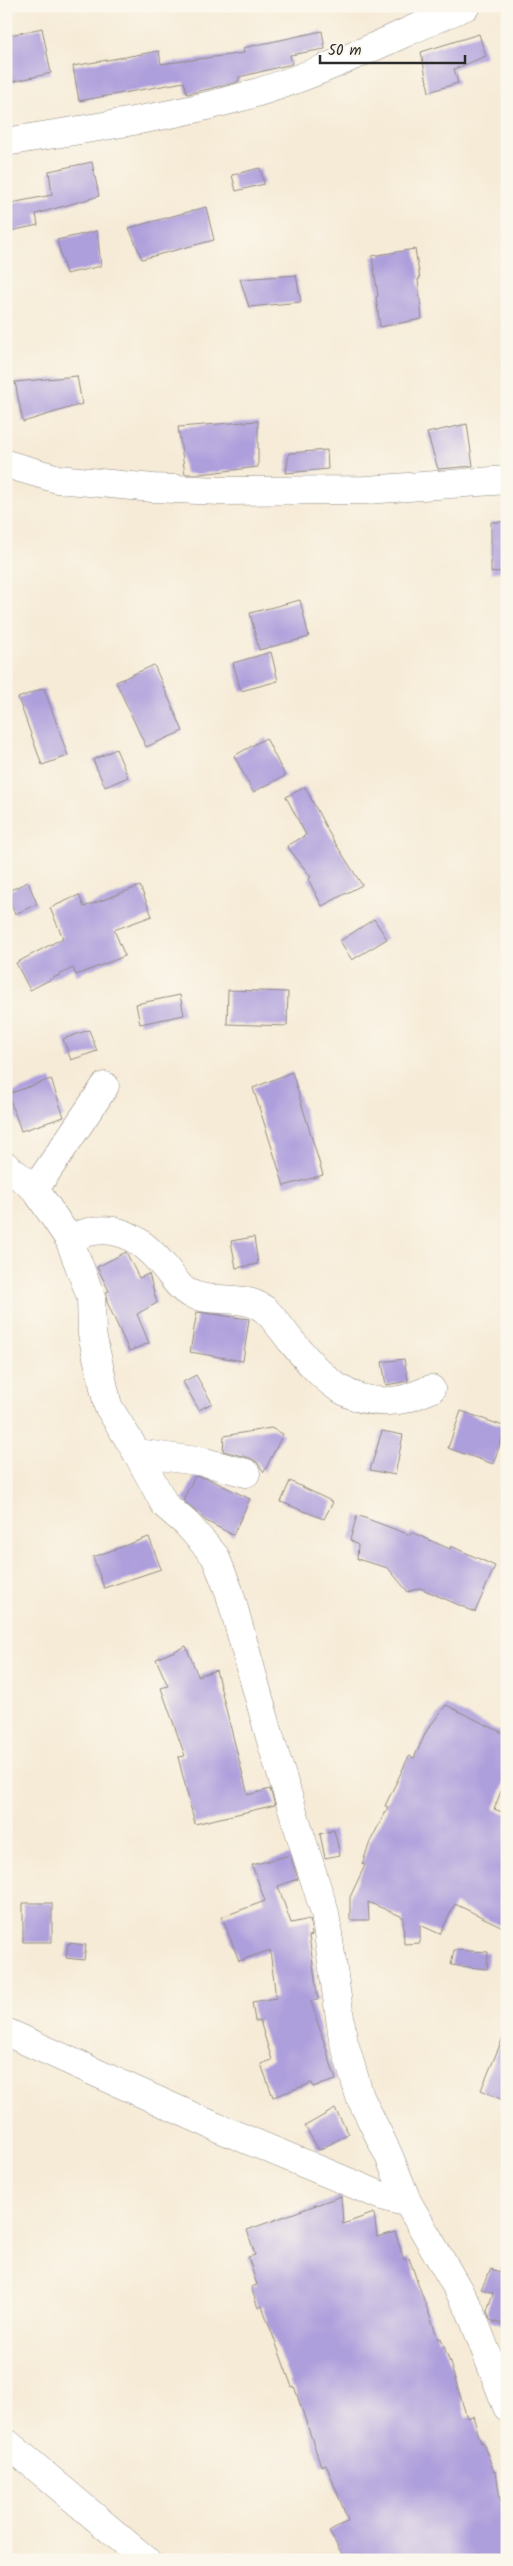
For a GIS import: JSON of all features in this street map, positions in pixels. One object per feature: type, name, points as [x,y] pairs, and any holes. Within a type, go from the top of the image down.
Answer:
[{"type":"street","points":[[6,142],[124,122],[238,98],[317,72],[466,6]]},
{"type":"street","points":[[6,464],[58,479],[143,487],[220,491],[384,489],[507,480]]},
{"type":"street","points":[[35,1189],[105,1086]]},
{"type":"street","points":[[6,1166],[35,1189],[69,1240],[91,1297],[92,1334],[108,1406],[137,1453],[164,1505],[187,1524],[215,1556],[229,1590],[273,1748],[325,1913],[343,2039],[360,2097],[389,2156],[408,2203],[470,2310],[507,2407]]},
{"type":"street","points":[[69,1240],[86,1231],[106,1230],[126,1234],[145,1245],[185,1292],[211,1299],[248,1302],[264,1310],[325,1378],[350,1396],[377,1401],[399,1400],[430,1389]]},
{"type":"street","points":[[137,1453],[205,1462],[246,1474]]},
{"type":"street","points":[[6,2032],[214,2126],[382,2196],[408,2203]]},
{"type":"street","points":[[6,2442],[146,2560]]},
{"type":"building","points":[[42,28],[51,73],[11,82],[6,60],[6,36]]},
{"type":"building","points":[[322,31],[325,49],[290,55],[292,64],[239,77],[239,81],[234,83],[187,94],[184,82],[79,101],[73,66],[159,51],[161,64],[244,53],[243,48]]},
{"type":"building","points":[[479,34],[486,56],[454,69],[458,83],[429,92],[421,52]]},
{"type":"building","points":[[92,162],[99,196],[36,214],[38,225],[6,232],[6,204],[52,195],[49,171]]},
{"type":"building","points":[[260,168],[264,184],[236,191],[232,175]]},
{"type":"building","points":[[206,207],[214,240],[142,259],[129,228]]},
{"type":"building","points":[[97,231],[101,266],[66,274],[57,240]]},
{"type":"building","points":[[415,249],[420,279],[418,279],[422,319],[380,327],[372,256]]},
{"type":"building","points":[[296,275],[301,302],[249,307],[240,279]]},
{"type":"building","points":[[77,376],[82,404],[23,422],[15,382]]},
{"type":"building","points":[[258,421],[258,467],[185,474],[178,427]]},
{"type":"building","points":[[467,424],[473,466],[438,469],[427,433]]},
{"type":"building","points":[[327,450],[328,469],[286,473],[289,453]]},
{"type":"building","points":[[491,522],[507,522],[507,570],[491,573]]},
{"type":"building","points":[[300,600],[309,637],[259,650],[250,613]]},
{"type":"building","points":[[271,652],[278,681],[241,691],[233,663]]},
{"type":"building","points":[[154,665],[183,731],[146,747],[116,682]]},
{"type":"building","points":[[44,688],[68,756],[42,765],[18,698]]},
{"type":"building","points":[[266,738],[285,776],[253,792],[234,756]]},
{"type":"building","points":[[116,749],[128,777],[105,787],[93,760]]},
{"type":"building","points":[[305,787],[330,835],[362,885],[322,906],[308,879],[311,877],[287,846],[306,835],[286,797]]},
{"type":"building","points":[[28,882],[37,904],[15,914],[6,892]]},
{"type":"building","points":[[140,886],[152,916],[114,930],[125,956],[76,975],[73,968],[30,990],[16,963],[63,938],[50,908],[79,895],[84,907]]},
{"type":"building","points":[[374,919],[387,939],[352,960],[340,941]]},
{"type":"building","points":[[228,990],[288,992],[287,1026],[227,1024]]},
{"type":"building","points":[[180,995],[184,1015],[140,1024],[136,1004]]},
{"type":"building","points":[[89,1030],[97,1051],[71,1060],[63,1039]]},
{"type":"building","points":[[292,1072],[323,1175],[284,1186],[253,1088]]},
{"type":"building","points":[[51,1079],[64,1117],[21,1131],[8,1094]]},
{"type":"building","points":[[254,1237],[258,1264],[236,1268],[231,1241]]},
{"type":"building","points":[[126,1252],[139,1278],[149,1274],[157,1303],[137,1314],[149,1343],[129,1351],[107,1302],[106,1292],[109,1291],[97,1267]]},
{"type":"building","points":[[197,1312],[249,1319],[243,1361],[190,1352]]},
{"type":"building","points":[[404,1359],[408,1381],[386,1385],[382,1362]]},
{"type":"building","points":[[196,1375],[212,1403],[199,1410],[183,1382]]},
{"type":"building","points":[[461,1411],[506,1427],[493,1464],[448,1448]]},
{"type":"building","points":[[271,1428],[283,1434],[264,1472],[257,1462],[250,1458],[223,1451],[224,1436]]},
{"type":"building","points":[[382,1431],[403,1435],[395,1475],[370,1470]]},
{"type":"building","points":[[195,1476],[209,1479],[250,1499],[233,1535],[206,1521],[183,1500]]},
{"type":"building","points":[[290,1481],[333,1502],[324,1519],[281,1502]]},
{"type":"building","points":[[357,1515],[410,1535],[411,1532],[450,1549],[451,1546],[495,1566],[475,1612],[420,1588],[408,1592],[388,1568],[357,1559],[358,1545],[350,1540]]},
{"type":"building","points":[[149,1537],[161,1569],[104,1588],[93,1557]]},
{"type":"building","points":[[186,1646],[198,1676],[216,1670],[248,1795],[270,1789],[275,1805],[195,1824],[178,1757],[185,1756],[161,1688],[168,1686],[156,1659]]},
{"type":"building","points":[[446,1705],[507,1735],[507,1776],[494,1809],[507,1814],[507,1929],[455,1904],[440,1934],[420,1925],[420,1943],[404,1944],[403,1917],[368,1902],[369,1920],[350,1920],[350,1897],[365,1865],[362,1864],[370,1842],[388,1807],[385,1806],[409,1756],[414,1758],[427,1730]]},
{"type":"building","points":[[334,1830],[340,1855],[325,1858],[320,1834]]},
{"type":"building","points":[[290,1855],[298,1879],[278,1886],[291,1923],[310,1919],[312,1935],[309,1936],[318,2000],[311,2001],[336,2080],[313,2087],[312,2083],[273,2097],[261,2064],[272,2060],[260,2021],[255,2021],[252,2002],[276,1998],[270,1950],[239,1961],[222,1917],[265,1901],[252,1865]]},
{"type":"building","points":[[23,1903],[52,1903],[52,1942],[23,1942]]},
{"type":"building","points":[[68,1943],[86,1945],[84,1960],[66,1958]]},
{"type":"building","points":[[454,1950],[488,1952],[487,1969],[451,1965]]},
{"type":"building","points":[[507,2028],[507,2102],[481,2090]]},
{"type":"building","points":[[335,2109],[349,2134],[319,2150],[305,2126]]},
{"type":"building","points":[[341,2196],[343,2224],[374,2213],[377,2237],[395,2232],[404,2260],[409,2258],[438,2339],[441,2338],[467,2418],[473,2416],[481,2443],[483,2442],[494,2472],[496,2471],[500,2500],[507,2498],[507,2560],[346,2560],[329,2532],[348,2521],[326,2464],[321,2466],[294,2386],[292,2387],[262,2306],[258,2308],[251,2287],[257,2285],[248,2257],[255,2255],[247,2230]]},
{"type":"building","points":[[504,2260],[507,2260],[507,2326],[490,2320],[487,2311],[493,2293],[481,2289],[491,2269],[500,2272]]}]
